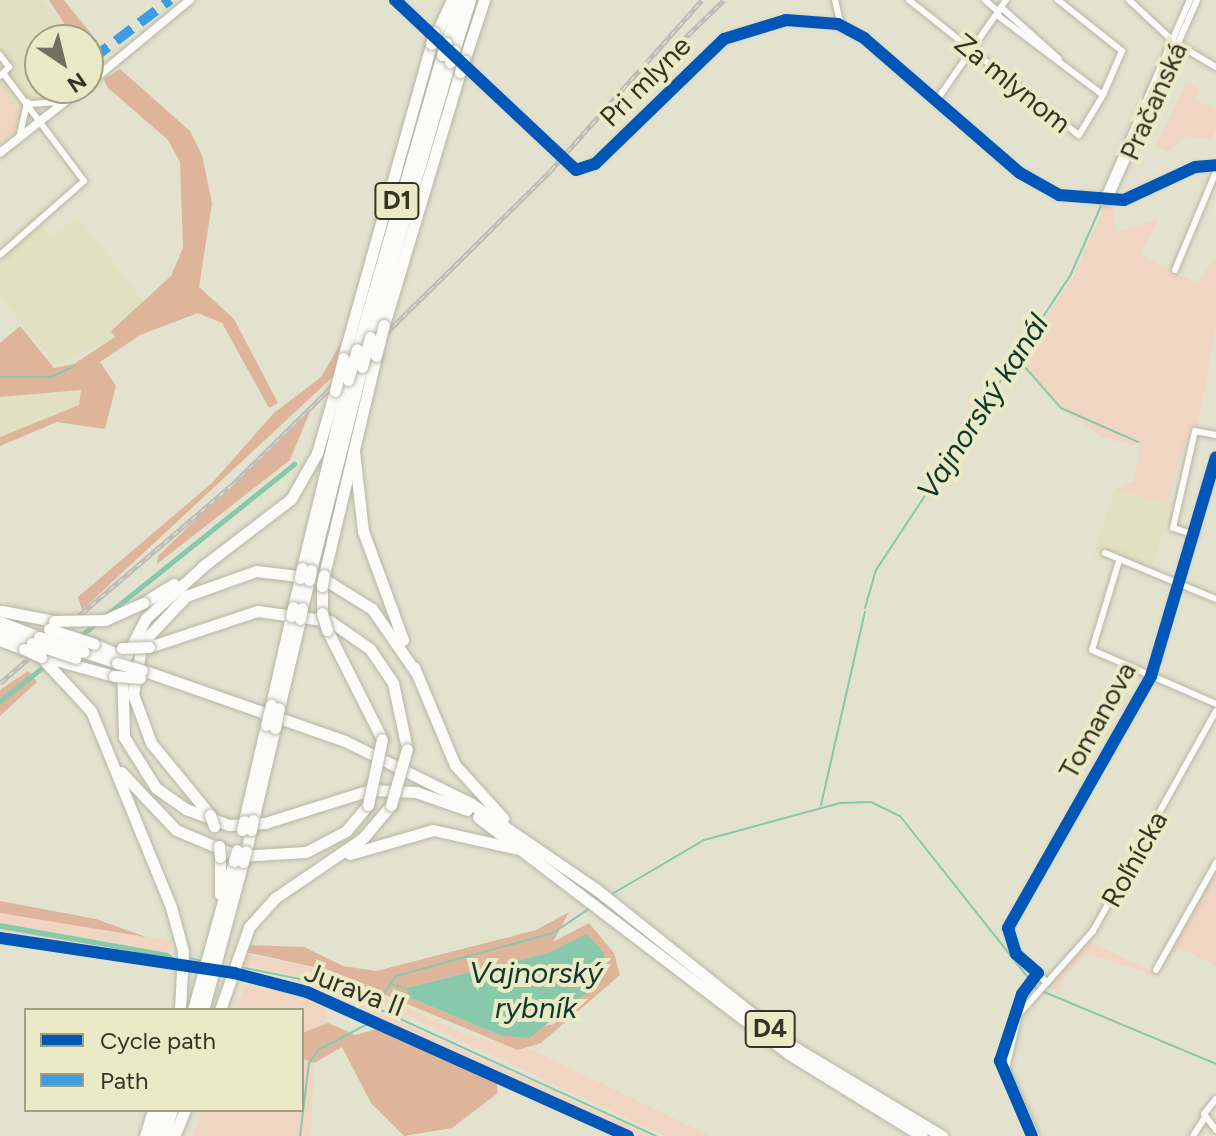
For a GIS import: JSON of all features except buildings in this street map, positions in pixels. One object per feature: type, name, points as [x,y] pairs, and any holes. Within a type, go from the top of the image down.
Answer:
[{"type":"highway","points":[[441,0],[434,36],[317,453],[291,499],[207,563],[146,618],[122,664],[124,737],[156,788],[186,809],[229,825],[265,823],[370,790],[416,792],[467,810]]},
{"type":"highway","points":[[434,36],[452,0]]},
{"type":"highway","name":"D1","points":[[305,574],[327,502],[460,0]]},
{"type":"highway","name":"D1","points":[[194,1008],[204,989],[240,856],[297,612],[315,512],[348,380],[448,53],[470,0]]},
{"type":"highway","points":[[105,744],[160,818],[238,856],[306,852],[346,831],[368,805],[382,739],[327,630],[322,613],[323,580],[384,325],[484,0]]},
{"type":"highway","points":[[315,512],[335,391]]},
{"type":"highway","points":[[327,502],[364,411]]},
{"type":"highway","points":[[354,451],[363,531],[415,671],[455,765],[521,835]]},
{"type":"highway","points":[[0,640],[39,636],[105,620],[143,603],[207,563]]},
{"type":"highway","points":[[219,935],[220,852],[212,821],[151,743],[133,694],[142,643],[186,596],[256,571],[324,579],[372,609],[415,671]]},
{"type":"highway","points":[[39,636],[41,657],[118,662],[149,647],[257,611],[330,621],[382,664],[404,711],[407,749],[391,805],[331,862]]},
{"type":"highway","points":[[1,615],[39,636]]},
{"type":"highway","name":"D4","points":[[1,615],[77,658],[118,662],[249,705],[388,761],[521,835],[789,1054],[922,1136]]},
{"type":"highway","name":"D4","points":[[0,631],[39,636]]},
{"type":"highway","points":[[77,658],[86,702],[178,925],[183,986],[180,1008]]},
{"type":"highway","name":"D4","points":[[142,670],[328,742],[467,810],[593,892]]},
{"type":"highway","points":[[221,1008],[241,939],[275,898],[331,862],[395,835],[433,830],[530,852]]},
{"type":"highway","name":"D4","points":[[608,904],[794,1047],[942,1136]]},
{"type":"highway","name":"D1","points":[[203,1008],[204,989]]},
{"type":"highway","points":[[145,1136],[152,1112]]},
{"type":"highway","points":[[154,1136],[162,1112]]},
{"type":"highway","points":[[164,1136],[171,1112]]},
{"type":"highway","points":[[174,1136],[184,1112]]},
{"type":"main road","points":[[104,71],[192,0]]},
{"type":"main road","points":[[0,153],[63,104]]},
{"type":"street","name":"Pri mlyne","points":[[395,0],[526,129],[580,171],[735,32],[786,20],[841,25]]},
{"type":"street","points":[[835,0],[841,25],[1041,187],[1105,202],[1216,165]]},
{"type":"street","name":"Za mlynom","points":[[909,0],[1079,135],[1096,112],[1103,95]]},
{"type":"street","points":[[985,0],[1103,95],[1122,51],[1058,0]]},
{"type":"street","points":[[937,100],[974,52],[1006,0]]},
{"type":"street","points":[[1129,0],[1176,44],[1216,67]]},
{"type":"street","name":"Pračanská","points":[[1176,44],[1190,0]]},
{"type":"street","name":"Pračanská","points":[[1105,202],[1197,0]]},
{"type":"street","points":[[0,55],[8,62],[2,75],[24,99]]},
{"type":"street","points":[[19,139],[27,104]]},
{"type":"street","points":[[0,255],[84,181],[28,104]]},
{"type":"street","points":[[33,104],[41,107],[53,104]]},
{"type":"street","points":[[1175,270],[1216,172]]},
{"type":"street","points":[[1195,535],[1173,528],[1195,431],[1216,435]]},
{"type":"street","name":"Tomanova","points":[[1038,988],[1016,954],[1008,928],[1151,676],[1216,457]]},
{"type":"street","points":[[1105,553],[1216,599]]},
{"type":"street","points":[[1119,561],[1092,650],[1216,704]]},
{"type":"street","name":"Roľnícka","points":[[1038,988],[1093,931],[1216,711]]},
{"type":"street","points":[[1156,970],[1216,863]]},
{"type":"street","points":[[1036,1136],[1005,1060],[1038,988]]},
{"type":"street","points":[[1193,1136],[1216,1099]]},
{"type":"street","points":[[1193,1136],[1213,1128],[1204,1119]]},
{"type":"shaded area","points":[[0,0],[43,0],[62,24],[24,24],[24,104],[39,104],[0,135]]},
{"type":"shaded area","points":[[49,0],[64,0],[83,24],[65,24]]},
{"type":"shaded area","points":[[120,69],[190,131],[202,155],[212,203],[199,287],[234,319],[278,403],[269,408],[222,323],[198,313],[140,335],[100,362],[116,386],[105,429],[57,422],[0,446],[0,437],[79,405],[81,390],[0,397],[0,343],[20,326],[54,368],[74,364],[115,337],[111,331],[171,276],[183,248],[180,162],[168,140],[107,87],[104,79]]},
{"type":"shaded area","points":[[0,81],[23,117],[39,104],[49,104],[0,143]]},
{"type":"shaded area","points":[[1186,83],[1199,89],[1195,100],[1216,109],[1216,130],[1212,140],[1186,136],[1168,152],[1156,146]]},
{"type":"shaded area","points":[[1105,206],[1114,207],[1116,232],[1159,219],[1140,254],[1171,271],[1197,282],[1216,257],[1216,324],[1198,426],[1190,426],[1167,504],[1115,489],[1134,481],[1140,447],[1102,437],[1071,416],[1018,360],[1072,279]]},
{"type":"shaded area","points":[[78,217],[145,303],[110,329],[114,336],[56,366],[0,296],[0,259],[42,225],[52,237]]},
{"type":"shaded area","points":[[342,341],[336,374],[82,610],[78,597],[212,483],[274,413],[321,377]]},
{"type":"shaded area","points":[[53,389],[81,389],[79,405],[0,437],[0,397]]},
{"type":"shaded area","points":[[311,409],[290,460],[157,564],[158,556]]},
{"type":"shaded area","points":[[1115,489],[1170,505],[1152,572],[1093,556]]},
{"type":"shaded area","points":[[28,671],[37,682],[0,716],[0,690]]},
{"type":"shaded area","points":[[1216,869],[1216,966],[1180,948],[1168,958]]},
{"type":"shaded area","points":[[0,901],[96,919],[146,937],[0,913]]},
{"type":"shaded area","points":[[569,912],[553,942],[589,923],[614,953],[620,975],[541,1043],[518,1050],[323,969],[241,951],[244,945],[304,947],[343,966],[376,971],[536,930]],"holes":[[[586,935],[576,1002],[554,1024],[499,1035],[411,998],[405,988],[548,953]]]},
{"type":"shaded area","points":[[0,913],[172,941],[168,953],[0,923]]},
{"type":"shaded area","points":[[0,929],[176,959],[175,966],[0,938]]},
{"type":"shaded area","points":[[1086,940],[1160,975],[1088,954],[1063,977],[1058,994],[1045,981]]},
{"type":"shaded area","points":[[240,953],[323,969],[467,1035],[537,1052],[710,1136],[665,1136],[348,988],[237,963]]},
{"type":"shaded area","points":[[234,969],[324,987],[651,1136],[631,1136],[329,997]]},
{"type":"shaded area","points":[[245,985],[323,1000],[328,1023],[304,1032],[304,1008],[237,1008]]},
{"type":"shaded area","points":[[328,1023],[356,1035],[379,1028],[496,1080],[498,1093],[452,1128],[404,1136],[371,1103],[342,1047],[314,1063],[304,1059],[304,1032]]},
{"type":"shaded area","points":[[304,1059],[314,1063],[311,1136],[193,1136],[201,1112],[304,1112]]},
{"type":"water","points":[[0,923],[168,953],[176,959],[0,929]]},
{"type":"water","name":"Vajnorský rybník","points":[[587,934],[604,953],[604,979],[529,1038],[499,1035],[411,998],[405,988],[548,953]]},
{"type":"waterway","name":"Vajnorský kanál","points":[[865,608],[876,570],[1071,274],[1101,206]]},
{"type":"waterway","points":[[1017,358],[1061,408],[1138,442]]},
{"type":"waterway","points":[[0,377],[51,377],[75,366]]},
{"type":"waterway","points":[[105,616],[294,464]]},
{"type":"waterway","name":"Vajnorský kanál","points":[[821,805],[865,612]]},
{"type":"waterway","points":[[77,639],[97,622]]},
{"type":"waterway","points":[[0,701],[48,663]]},
{"type":"waterway","points":[[612,894],[704,840],[840,803],[871,802],[900,816],[1037,989],[1216,1064]]},
{"type":"waterway","points":[[384,993],[396,976],[553,933],[590,908]]},
{"type":"waterway","points":[[189,958],[202,961]]},
{"type":"waterway","points":[[240,967],[324,984],[656,1136]]},
{"type":"waterway","points":[[390,984],[405,988]]},
{"type":"waterway","points":[[304,1104],[309,1063],[318,1050],[371,1022]]},
{"type":"waterway","points":[[300,1136],[303,1112]]},
{"type":"railway","points":[[0,683],[232,485],[551,170],[702,0]]},
{"type":"railway","points":[[654,68],[724,0]]},
{"type":"marked path","points":[[104,50],[170,0]]},
{"type":"cycle path","points":[[395,0],[576,170],[595,164],[724,39],[786,20],[838,24],[864,38],[1020,173],[1059,195],[1124,200],[1195,167],[1216,165]]},
{"type":"cycle path","points":[[1032,1136],[1000,1061],[1022,994],[1038,973],[1016,954],[1008,928],[1151,676],[1216,457]]},
{"type":"cycle path","name":"Jurava II","points":[[0,938],[234,973],[307,992],[628,1136]]}]
